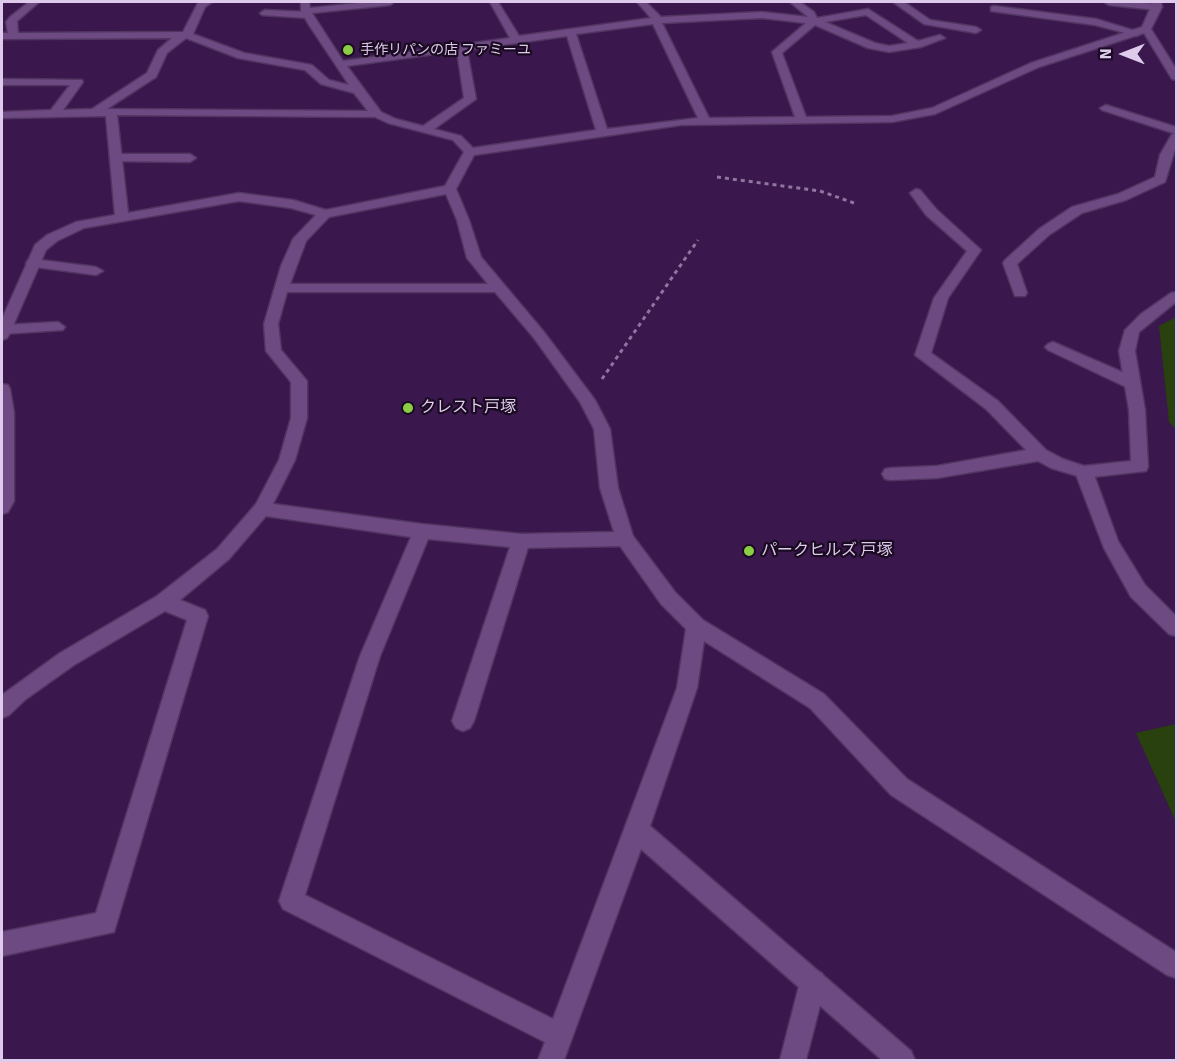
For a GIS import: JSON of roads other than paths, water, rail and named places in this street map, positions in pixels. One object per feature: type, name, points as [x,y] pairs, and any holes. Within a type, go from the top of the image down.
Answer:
[{"type":"street","points":[[34,2],[11,22],[7,35],[184,35],[242,56],[308,68],[325,82],[358,91]]},
{"type":"street","points":[[95,112],[152,75],[162,52],[184,35],[201,5],[208,2]]},
{"type":"street","points":[[265,13],[390,2]]},
{"type":"street","points":[[494,2],[516,40]]},
{"type":"street","points":[[641,2],[657,20],[705,121]]},
{"type":"street","points":[[795,2],[811,14],[814,21],[872,46],[889,49],[917,45],[940,38]]},
{"type":"street","points":[[898,2],[927,21],[976,30]]},
{"type":"street","points":[[470,152],[651,125],[705,121],[892,119],[934,111],[1035,65],[1142,31],[1157,4],[1109,2]]},
{"type":"street","points":[[306,9],[358,91],[377,114]]},
{"type":"street","points":[[994,9],[1096,22],[1142,31],[1176,77]]},
{"type":"street","points":[[341,64],[657,20],[762,15],[814,21],[868,12],[917,45]]},
{"type":"street","points":[[800,121],[801,115],[777,52],[814,21]]},
{"type":"street","points":[[571,33],[602,132]]},
{"type":"street","points":[[426,129],[470,99],[462,48]]},
{"type":"street","points":[[2,82],[78,82],[55,113]]},
{"type":"street","points":[[1106,108],[1176,131]]},
{"type":"street","points":[[2,115],[95,112],[377,114],[392,121],[457,138],[470,152]]},
{"type":"street","points":[[111,112],[122,217]]},
{"type":"street","points":[[1020,292],[1010,263],[1044,232],[1077,210],[1122,196],[1161,179],[1166,155],[1176,136]]},
{"type":"street","points":[[470,152],[450,189],[474,258],[587,399],[602,429],[609,488],[625,539],[668,598],[696,626],[817,701],[899,787],[1176,966]]},
{"type":"street","points":[[116,158],[190,158]]},
{"type":"street","points":[[58,327],[3,332],[40,248],[52,238],[81,225],[239,197],[293,204],[325,214],[450,189]]},
{"type":"street","points":[[916,193],[931,212],[974,250],[941,298],[923,356],[992,405],[1040,454],[1057,464],[1084,472],[1140,467],[1137,410],[1127,351],[1132,330],[1176,296]]},
{"type":"street","points":[[2,708],[67,659],[164,602],[223,554],[262,509],[287,460],[299,418],[299,381],[274,351],[270,324],[288,266],[300,239],[325,214]]},
{"type":"street","points":[[33,264],[96,271]]},
{"type":"street","points":[[282,288],[498,288]]},
{"type":"street","points":[[1053,347],[1132,383]]},
{"type":"street","points":[[2,400],[5,501],[2,507]]},
{"type":"street","points":[[891,474],[937,472],[1040,454]]},
{"type":"street","points":[[1084,472],[1110,543],[1138,591],[1176,628]]},
{"type":"street","points":[[262,509],[422,531],[522,541],[625,539]]},
{"type":"street","points":[[422,531],[370,656],[291,901],[560,1036]]},
{"type":"street","points":[[463,721],[522,541]]},
{"type":"street","points":[[2,944],[105,923],[198,616],[164,602]]},
{"type":"street","points":[[551,1060],[638,830],[687,688],[696,626]]},
{"type":"street","points":[[638,830],[902,1060]]},
{"type":"street","points":[[793,1060],[813,982]]},
{"type":"place","name":"手作リパンの店 ファミーユ","points":[[348,50]]},
{"type":"place","name":"クレスト戸塚","points":[[408,408]]},
{"type":"place","name":"パークヒルズ 戸塚","points":[[749,551]]}]
